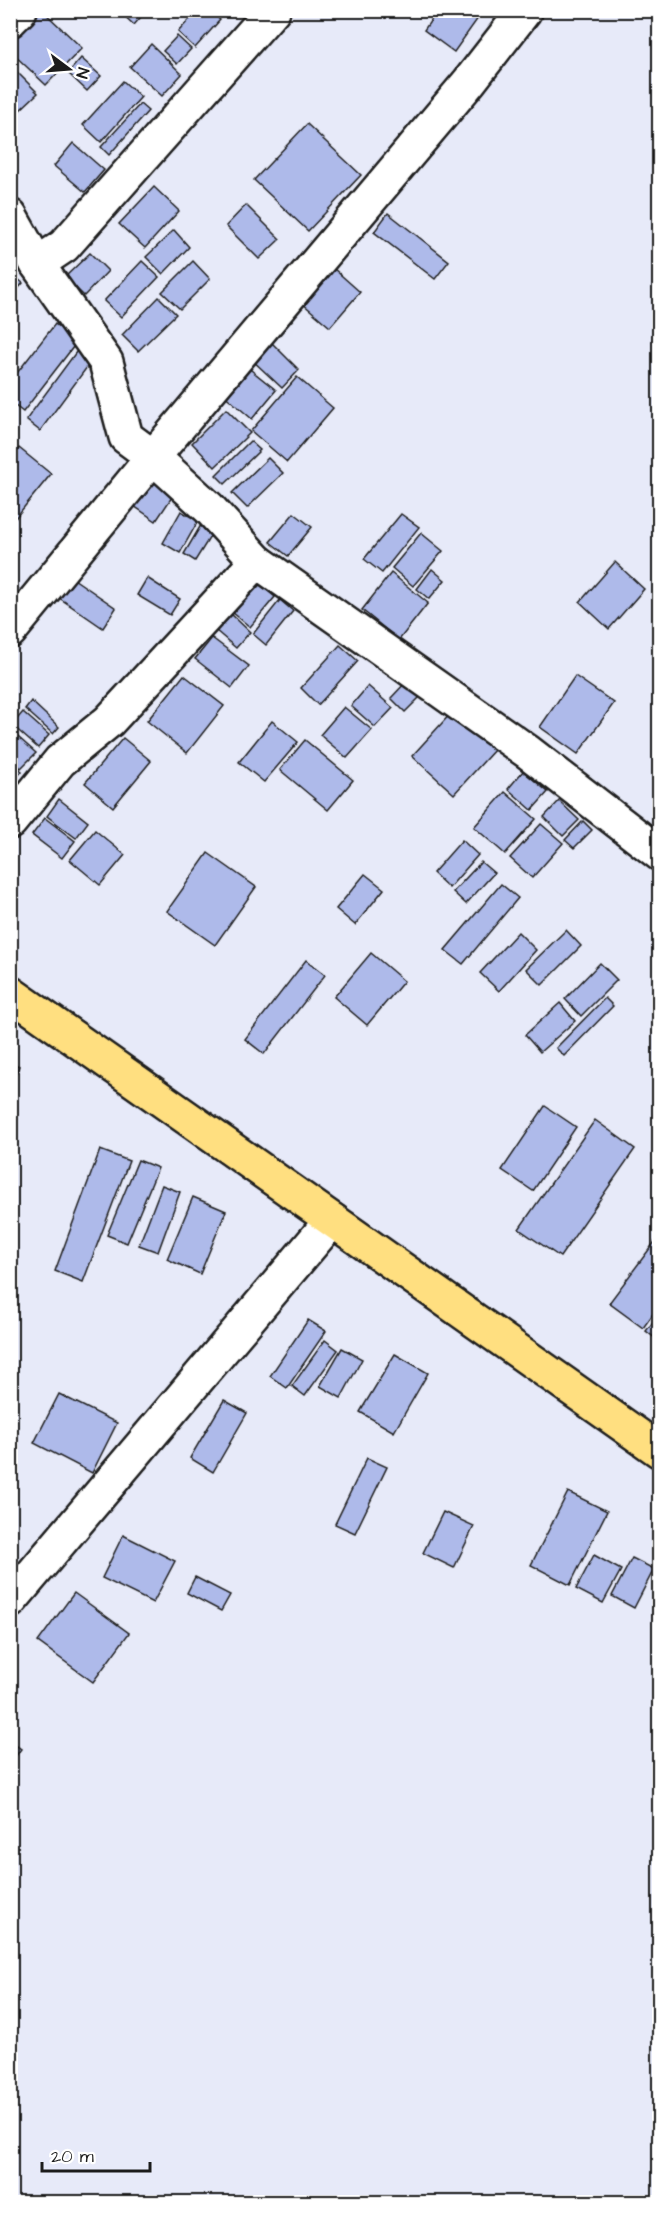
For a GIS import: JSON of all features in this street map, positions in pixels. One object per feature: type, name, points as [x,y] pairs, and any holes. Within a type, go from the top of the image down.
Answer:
[{"type":"main road","points":[[10,993],[660,1451]]},
{"type":"street","points":[[10,20],[20,10]]},
{"type":"street","points":[[37,264],[64,246],[273,10]]},
{"type":"street","points":[[10,631],[153,457],[469,82],[525,10]]},
{"type":"street","points":[[10,216],[37,264],[106,362],[126,437],[153,457],[209,508],[257,561],[528,752],[660,854]]},
{"type":"street","points":[[10,822],[60,761],[109,721],[257,561]]},
{"type":"street","points":[[10,1601],[332,1220]]},
{"type":"building","points":[[42,10],[82,48],[46,85],[10,51],[10,43]]},
{"type":"building","points":[[118,10],[147,10],[134,25]]},
{"type":"building","points":[[198,10],[210,10],[220,20],[195,48],[178,32]]},
{"type":"building","points":[[438,10],[476,10],[481,14],[454,52],[424,30]]},
{"type":"building","points":[[177,36],[191,49],[177,64],[163,51]]},
{"type":"building","points":[[151,44],[182,74],[162,96],[130,67]]},
{"type":"building","points":[[81,58],[101,76],[87,91],[68,73]]},
{"type":"building","points":[[10,65],[38,93],[20,110],[10,101]]},
{"type":"building","points":[[123,81],[141,97],[101,142],[83,125]]},
{"type":"building","points":[[140,104],[148,111],[109,155],[101,147]]},
{"type":"building","points":[[307,124],[361,175],[308,231],[254,180]]},
{"type":"building","points":[[73,143],[104,170],[85,192],[54,166]]},
{"type":"building","points":[[154,187],[179,211],[145,248],[119,224]]},
{"type":"building","points":[[246,205],[280,239],[259,259],[226,226]]},
{"type":"building","points":[[388,213],[449,261],[435,279],[374,232]]},
{"type":"building","points":[[174,230],[189,247],[163,274],[146,257]]},
{"type":"building","points":[[90,253],[108,271],[84,296],[65,277]]},
{"type":"building","points":[[142,261],[159,277],[121,317],[104,301]]},
{"type":"building","points":[[193,261],[210,279],[180,309],[162,292]]},
{"type":"building","points":[[333,268],[360,292],[330,327],[302,303]]},
{"type":"building","points":[[10,273],[23,283],[10,298]]},
{"type":"building","points":[[159,297],[176,314],[138,351],[122,335]]},
{"type":"building","points":[[55,324],[77,342],[23,412],[10,402],[10,382]]},
{"type":"building","points":[[268,339],[299,370],[282,388],[250,358]]},
{"type":"building","points":[[79,348],[93,359],[40,431],[26,420]]},
{"type":"building","points":[[246,366],[276,390],[252,419],[222,393]]},
{"type":"building","points":[[297,377],[333,408],[287,462],[251,431]]},
{"type":"building","points":[[226,409],[250,433],[215,467],[192,443]]},
{"type":"building","points":[[250,441],[260,450],[225,484],[216,475]]},
{"type":"building","points":[[19,448],[51,474],[12,522],[10,459]]},
{"type":"building","points":[[268,458],[283,473],[247,508],[232,493]]},
{"type":"building","points":[[146,469],[176,491],[156,521],[125,500]]},
{"type":"building","points":[[181,511],[198,521],[180,553],[163,543]]},
{"type":"building","points":[[294,513],[312,527],[288,556],[270,542]]},
{"type":"building","points":[[401,514],[419,527],[382,573],[364,559]]},
{"type":"building","points":[[201,525],[213,532],[195,561],[184,554]]},
{"type":"building","points":[[421,533],[443,551],[413,586],[392,568]]},
{"type":"building","points":[[615,562],[644,589],[609,629],[580,602]]},
{"type":"building","points":[[432,569],[445,580],[429,599],[417,589]]},
{"type":"building","points":[[391,573],[428,603],[399,640],[362,610]]},
{"type":"building","points":[[71,577],[116,608],[103,628],[58,597]]},
{"type":"building","points":[[147,578],[180,599],[170,615],[137,595]]},
{"type":"building","points":[[257,582],[275,597],[250,627],[232,612]]},
{"type":"building","points":[[280,600],[293,611],[266,645],[253,634]]},
{"type":"building","points":[[230,613],[250,632],[236,648],[215,630]]},
{"type":"building","points":[[212,638],[249,666],[232,688],[195,659]]},
{"type":"building","points":[[340,645],[358,661],[318,705],[301,688]]},
{"type":"building","points":[[184,675],[224,706],[187,753],[147,721]]},
{"type":"building","points":[[575,676],[614,703],[578,754],[540,727]]},
{"type":"building","points":[[407,681],[422,695],[405,712],[391,698]]},
{"type":"building","points":[[368,686],[393,708],[375,727],[351,706]]},
{"type":"building","points":[[31,701],[59,727],[53,734],[25,709]]},
{"type":"building","points":[[344,707],[372,730],[347,758],[320,735]]},
{"type":"building","points":[[453,711],[495,749],[454,794],[412,756]]},
{"type":"building","points":[[23,712],[49,735],[38,748],[12,725]]},
{"type":"building","points":[[272,721],[298,742],[264,782],[239,762]]},
{"type":"building","points":[[10,730],[36,753],[21,768],[10,758]]},
{"type":"building","points":[[123,738],[151,761],[113,807],[85,783]]},
{"type":"building","points":[[305,740],[353,780],[328,810],[280,770]]},
{"type":"building","points":[[10,761],[22,771],[12,783],[10,781]]},
{"type":"building","points":[[523,771],[548,792],[532,810],[508,789]]},
{"type":"building","points":[[505,792],[536,819],[505,854],[474,827]]},
{"type":"building","points":[[59,799],[88,822],[76,838],[47,816]]},
{"type":"building","points":[[559,801],[579,820],[563,836],[544,817]]},
{"type":"building","points":[[45,818],[75,841],[62,858],[32,835]]},
{"type":"building","points":[[583,821],[592,830],[574,848],[565,840]]},
{"type":"building","points":[[541,824],[563,843],[532,878],[510,858]]},
{"type":"building","points":[[95,830],[125,855],[100,885],[70,860]]},
{"type":"building","points":[[462,840],[478,855],[449,888],[433,873]]},
{"type":"building","points":[[208,853],[256,887],[215,945],[167,911]]},
{"type":"building","points":[[481,862],[494,873],[466,904],[453,892]]},
{"type":"building","points":[[365,874],[384,889],[355,925],[336,909]]},
{"type":"building","points":[[501,884],[518,898],[463,964],[445,950]]},
{"type":"building","points":[[566,930],[581,946],[542,985],[526,969]]},
{"type":"building","points":[[518,932],[536,950],[499,991],[480,973]]},
{"type":"building","points":[[371,953],[404,981],[367,1025],[334,997]]},
{"type":"building","points":[[306,960],[325,975],[264,1054],[245,1039]]},
{"type":"building","points":[[600,963],[617,980],[581,1016],[565,999]]},
{"type":"building","points":[[605,998],[613,1006],[564,1056],[556,1048]]},
{"type":"building","points":[[560,1003],[575,1021],[540,1052],[525,1035]]},
{"type":"building","points":[[10,1062],[19,1066],[10,1089]]},
{"type":"building","points":[[545,1106],[576,1127],[533,1191],[502,1170]]},
{"type":"building","points":[[595,1120],[635,1149],[560,1257],[519,1229]]},
{"type":"building","points":[[100,1150],[129,1161],[83,1282],[55,1271]]},
{"type":"building","points":[[138,1160],[158,1168],[127,1243],[107,1235]]},
{"type":"building","points":[[162,1185],[180,1192],[158,1252],[139,1245]]},
{"type":"building","points":[[193,1197],[226,1211],[200,1274],[167,1259]]},
{"type":"building","points":[[660,1235],[660,1304],[643,1328],[609,1303]]},
{"type":"building","points":[[660,1313],[660,1342],[646,1331]]},
{"type":"building","points":[[308,1320],[326,1331],[287,1388],[270,1376]]},
{"type":"building","points":[[325,1340],[338,1350],[305,1396],[292,1386]]},
{"type":"building","points":[[342,1348],[362,1359],[341,1398],[320,1386]]},
{"type":"building","points":[[395,1354],[428,1373],[394,1432],[360,1412]]},
{"type":"building","points":[[59,1394],[117,1423],[92,1473],[34,1443]]},
{"type":"building","points":[[224,1400],[247,1413],[213,1472],[190,1458]]},
{"type":"building","points":[[367,1458],[387,1467],[355,1533],[335,1524]]},
{"type":"building","points":[[568,1492],[607,1511],[570,1585],[531,1565]]},
{"type":"building","points":[[443,1512],[474,1526],[454,1568],[423,1553]]},
{"type":"building","points":[[123,1535],[175,1561],[153,1603],[102,1578]]},
{"type":"building","points":[[594,1555],[621,1570],[603,1603],[576,1589]]},
{"type":"building","points":[[632,1558],[654,1569],[634,1608],[612,1596]]},
{"type":"building","points":[[195,1577],[230,1595],[221,1611],[187,1593]]},
{"type":"building","points":[[74,1593],[129,1633],[93,1682],[38,1642]]},
{"type":"building","points":[[10,1741],[21,1749],[10,1764]]}]
